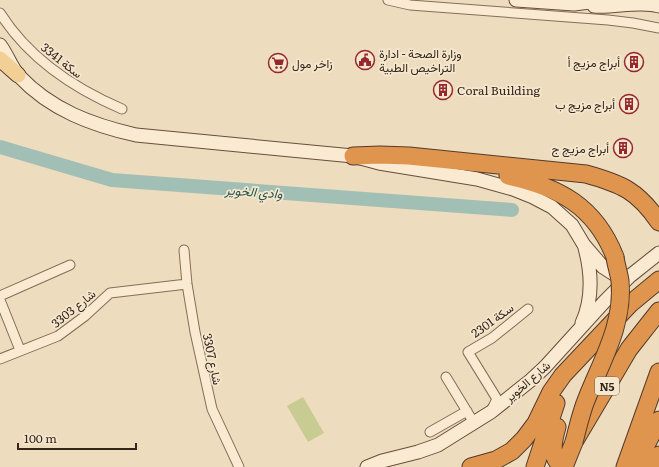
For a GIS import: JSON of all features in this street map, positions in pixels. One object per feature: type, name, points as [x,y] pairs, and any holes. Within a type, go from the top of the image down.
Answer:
[{"type":"highway","points":[[353,156],[409,156],[586,174],[607,180],[623,187],[641,200],[659,222]]},
{"type":"highway","points":[[353,156],[505,175],[529,180],[567,196],[583,209],[595,222],[615,257],[620,281],[620,307],[616,327],[587,399],[574,442]]},
{"type":"highway","points":[[471,467],[496,460],[512,451],[536,424],[551,392],[563,375],[630,304],[659,280]]},
{"type":"highway","name":"N5","points":[[564,467],[574,442],[629,349],[659,311]]},
{"type":"highway","points":[[535,467],[557,399],[577,360]]},
{"type":"highway","points":[[625,467],[659,372]]},
{"type":"highway","points":[[557,399],[558,424],[552,442],[554,454],[559,464],[564,467]]},
{"type":"highway","points":[[637,467],[643,451],[659,420]]},
{"type":"highway","points":[[653,467],[659,455]]},
{"type":"main road","points":[[0,59],[18,76]]},
{"type":"street","points":[[388,0],[594,19],[657,27]]},
{"type":"street","points":[[516,0],[600,7],[642,4],[659,6]]},
{"type":"street","points":[[574,4],[605,0]]},
{"type":"street","name":"سكة 3341","points":[[0,13],[35,56],[52,70],[96,98],[122,109]]},
{"type":"street","points":[[0,45],[18,76],[54,105],[74,116],[108,128],[136,135],[353,156],[379,163],[477,179],[513,189],[533,197],[557,211],[572,225],[584,245],[603,267],[618,276],[630,276]]},
{"type":"street","points":[[579,330],[590,300],[590,266],[584,245]]},
{"type":"street","name":"3307 شارع","points":[[184,250],[186,284],[212,409],[239,467]]},
{"type":"street","name":"شارع الخوير","points":[[367,467],[382,461],[418,452],[438,445],[491,412],[536,376],[630,276],[659,253]]},
{"type":"street","points":[[0,296],[70,265]]},
{"type":"street","name":"3303 شارع","points":[[0,359],[58,336],[85,316],[110,293],[186,284]]},
{"type":"street","points":[[0,300],[20,350]]},
{"type":"street","name":"سكة 2301","points":[[491,412],[497,399],[468,352],[492,338],[528,309]]},
{"type":"street","points":[[446,376],[474,423]]},
{"type":"street","points":[[430,432],[466,411]]},
{"type":"green space","points":[[303,397],[324,433],[308,442],[287,406]]},
{"type":"waterway","name":"وادي الخوير","points":[[0,147],[112,180],[512,210]]},
{"type":"place","name":"وزارة الصحة - ادارة التراخيص الطبية","points":[[365,60]]},
{"type":"place","name":"أبراج مزيج أ","points":[[634,62]]},
{"type":"place","name":"زاخر مول","points":[[278,63]]},
{"type":"place","name":"Coral Building","points":[[443,90]]},
{"type":"place","name":"أبراج مزيج ب","points":[[629,104]]},
{"type":"place","name":"أبراج مزيج ج","points":[[623,148]]}]
